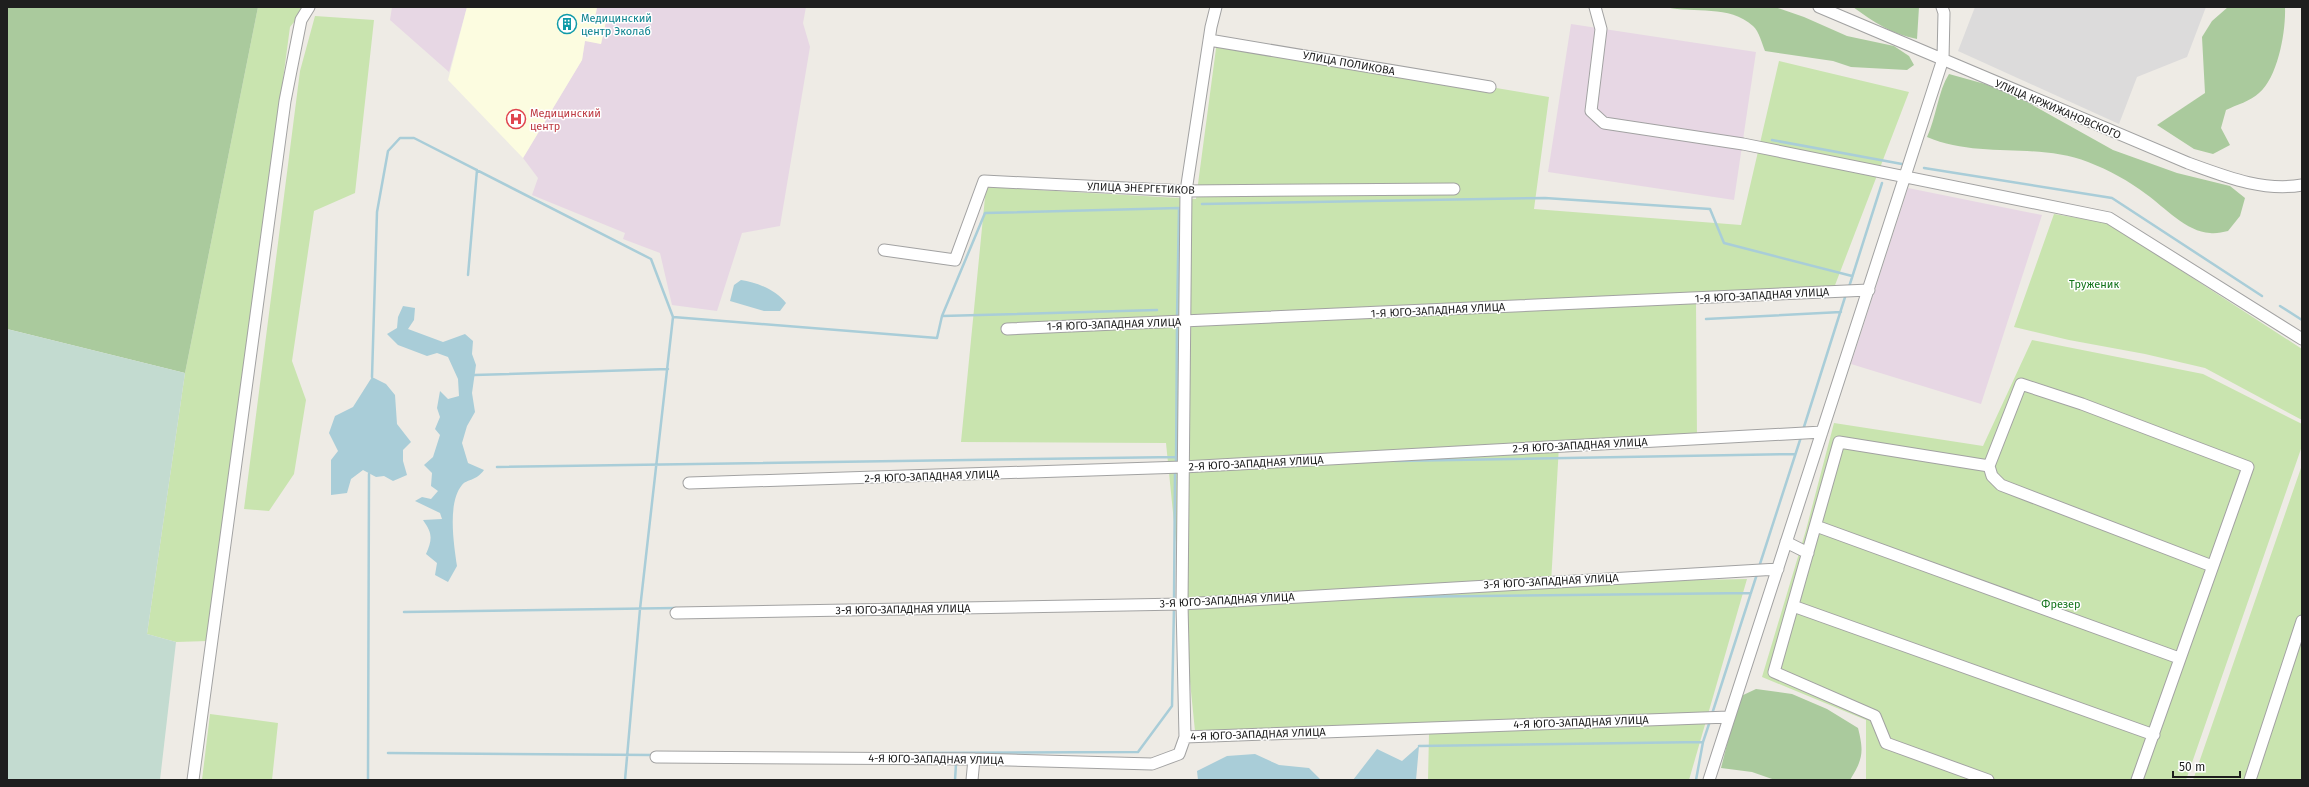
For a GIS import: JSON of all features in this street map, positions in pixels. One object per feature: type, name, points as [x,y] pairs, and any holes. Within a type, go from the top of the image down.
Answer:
[{"type":"street","points":[[193,780],[285,101],[299,27],[309,7]]},
{"type":"street","points":[[1185,737],[1182,604],[1186,191],[1209,40],[1216,7]]},
{"type":"street","points":[[1595,7],[1601,29],[1591,111],[1604,123],[1743,144],[2109,218],[2302,339]]},
{"type":"street","name":"УЛИЦА КРЖИЖАНОВСКОГО","points":[[1819,7],[2110,132],[2207,170],[2264,186],[2281,187],[2302,185]]},
{"type":"street","points":[[1709,780],[1943,59],[1944,13],[1942,7]]},
{"type":"street","name":"УЛИЦА ПОЛИКОВА","points":[[1209,40],[1490,87]]},
{"type":"street","name":"УЛИЦА ЭНЕРГЕТИКОВ","points":[[884,250],[954,260],[984,180],[1186,191],[1454,189]]},
{"type":"street","name":"1-Я ЮГО-ЗАПАДНАЯ УЛИЦА","points":[[1007,329],[1869,290]]},
{"type":"street","points":[[2138,780],[2179,658],[2248,467],[2082,404],[2021,384],[1989,466],[1992,476],[2002,484],[2212,566]]},
{"type":"street","name":"2-Я ЮГО-ЗАПАДНАЯ УЛИЦА","points":[[689,483],[1183,467],[1822,432]]},
{"type":"street","points":[[1988,780],[1886,743],[1875,716],[1774,672],[1839,442],[1989,466]]},
{"type":"street","points":[[1816,526],[2179,658]]},
{"type":"street","points":[[1786,542],[1808,553]]},
{"type":"street","name":"3-Я ЮГО-ЗАПАДНАЯ УЛИЦА","points":[[676,613],[1182,604],[1778,569]]},
{"type":"street","points":[[1793,606],[2154,735]]},
{"type":"street","points":[[2250,780],[2302,621]]},
{"type":"street","name":"4-Я ЮГО-ЗАПАДНАЯ УЛИЦА","points":[[656,757],[974,759],[1152,764],[1179,754],[1185,737],[1729,717]]},
{"type":"street","points":[[972,780],[974,759]]},
{"type":"shaded area","points":[[392,7],[467,7],[449,72],[390,20]]},
{"type":"shaded area","name":"Медицинский центр","points":[[467,7],[597,7],[595,18],[606,21],[601,44],[585,41],[582,60],[523,158],[448,80]]},
{"type":"shaded area","points":[[597,7],[806,7],[803,23],[810,47],[780,226],[742,233],[717,311],[672,305],[660,253],[623,239],[625,233],[532,195],[538,178],[523,158],[582,60],[585,40],[601,44],[606,21],[595,18]]},
{"type":"shaded area","points":[[1975,7],[2206,7],[2187,57],[2137,77],[2119,124],[1958,51]]},
{"type":"shaded area","points":[[1571,24],[1756,52],[1734,200],[1548,172]]},
{"type":"shaded area","points":[[1908,188],[2042,215],[1981,404],[1851,364]]},
{"type":"shaded area","points":[[7,329],[185,373],[147,634],[176,642],[160,780],[7,780]]},
{"type":"green space","points":[[7,7],[258,7],[185,373],[7,329]]},
{"type":"green space","points":[[258,7],[306,7],[290,27],[208,641],[176,642],[147,634],[185,373]]},
{"type":"green space","points":[[1666,7],[1775,7],[1804,17],[1847,36],[1894,46],[1909,56],[1914,65],[1907,70],[1851,67],[1833,61],[1765,51],[1759,34],[1753,26],[1744,19],[1723,12]]},
{"type":"green space","points":[[1853,7],[1919,7],[1917,39],[1891,31]]},
{"type":"green space","points":[[2228,7],[2285,7],[2284,28],[2280,53],[2266,86],[2256,96],[2248,101],[2226,110],[2221,128],[2230,145],[2213,154],[2194,149],[2157,125],[2205,93],[2202,37],[2212,21]]},
{"type":"green space","points":[[315,16],[374,20],[355,193],[314,211],[292,361],[306,400],[294,474],[269,511],[244,509],[300,71]]},
{"type":"green space","points":[[1217,41],[1549,97],[1534,209],[1741,225],[1779,61],[1909,92],[1832,293],[1696,302],[1697,440],[1559,446],[1551,583],[1747,579],[1689,780],[1428,780],[1429,734],[1196,741],[1166,443],[961,442],[986,187],[1196,199]]},
{"type":"green space","points":[[1949,74],[1985,84],[2020,98],[2113,150],[2177,173],[2230,186],[2245,198],[2240,216],[2228,231],[2214,233],[2201,232],[2184,224],[2126,180],[2088,162],[2069,156],[2048,153],[1987,149],[1946,144],[1927,137],[1933,122],[1942,88]]},
{"type":"green space","name":"Труженик","points":[[2054,214],[2108,223],[2302,349],[2302,420],[2205,368],[2014,327]]},
{"type":"green space","name":"Фрезер","points":[[2032,340],[2203,374],[2302,424],[2302,446],[2186,780],[1866,780],[1866,720],[1762,677],[1806,530],[1834,423],[1983,446]]},
{"type":"green space","points":[[2302,465],[2302,780],[2193,780]]},
{"type":"green space","points":[[1756,689],[1792,694],[1827,709],[1858,728],[1862,749],[1860,761],[1850,780],[1775,780],[1752,772],[1721,768],[1739,697]]},
{"type":"green space","points":[[210,714],[278,723],[272,780],[202,780]]},
{"type":"water","points":[[741,280],[765,287],[777,294],[786,303],[780,311],[764,311],[730,301],[734,285]]},
{"type":"water","points":[[403,306],[415,308],[414,320],[408,329],[443,342],[465,334],[473,341],[472,354],[476,365],[472,393],[475,412],[467,426],[462,443],[468,463],[484,470],[481,474],[462,485],[454,502],[454,547],[457,566],[448,582],[435,575],[437,563],[426,554],[430,544],[430,532],[423,520],[442,519],[440,513],[415,501],[422,497],[431,499],[438,491],[431,486],[432,473],[424,465],[433,457],[440,435],[435,429],[440,417],[437,408],[440,391],[448,399],[459,396],[458,379],[448,357],[437,353],[427,356],[398,345],[387,334],[397,328],[398,317]]},
{"type":"water","points":[[372,377],[386,384],[395,395],[397,424],[411,442],[403,450],[403,461],[407,475],[393,481],[384,476],[376,477],[363,470],[351,479],[347,493],[331,495],[331,460],[338,451],[329,433],[335,416],[353,407]]},
{"type":"water","points":[[1419,746],[1416,780],[1353,780],[1377,749],[1402,761]]},
{"type":"water","points":[[1255,754],[1279,765],[1309,768],[1321,780],[1198,780],[1197,771],[1227,756]]},
{"type":"waterway","points":[[372,377],[377,212],[388,151],[400,138],[414,138],[651,259],[673,317],[640,609],[625,780]]},
{"type":"waterway","points":[[1772,140],[1902,164]]},
{"type":"waterway","points":[[1924,168],[2112,198],[2262,296]]},
{"type":"waterway","points":[[468,275],[477,170]]},
{"type":"waterway","points":[[1849,287],[1882,183]]},
{"type":"waterway","points":[[1202,204],[1545,198],[1710,209],[1724,243],[1852,276]]},
{"type":"waterway","points":[[673,317],[937,338],[942,316],[985,213],[1179,208],[1177,318]]},
{"type":"waterway","points":[[1803,430],[1846,294]]},
{"type":"waterway","points":[[2280,306],[2302,320]]},
{"type":"waterway","points":[[942,316],[1157,310]]},
{"type":"waterway","points":[[1706,319],[1841,312]]},
{"type":"waterway","points":[[1176,464],[1177,325]]},
{"type":"waterway","points":[[474,375],[668,369]]},
{"type":"waterway","points":[[1759,567],[1801,437]]},
{"type":"waterway","points":[[1395,461],[1795,454]]},
{"type":"waterway","points":[[497,467],[1176,457]]},
{"type":"waterway","points":[[1174,602],[1175,471]]},
{"type":"waterway","points":[[368,780],[369,474]]},
{"type":"waterway","points":[[1712,714],[1757,574]]},
{"type":"waterway","points":[[1393,597],[1751,593]]},
{"type":"waterway","points":[[920,753],[1138,752],[1172,706],[1174,607]]},
{"type":"waterway","points":[[404,612],[676,608]]},
{"type":"waterway","points":[[1696,780],[1703,742],[1710,721]]},
{"type":"waterway","points":[[1419,746],[1703,742]]},
{"type":"waterway","points":[[388,753],[653,755]]},
{"type":"waterway","points":[[955,780],[956,764]]},
{"type":"place","name":"Медицинский центр Эколаб","points":[[567,24]]},
{"type":"place","name":"Медицинский центр","points":[[516,119]]}]
